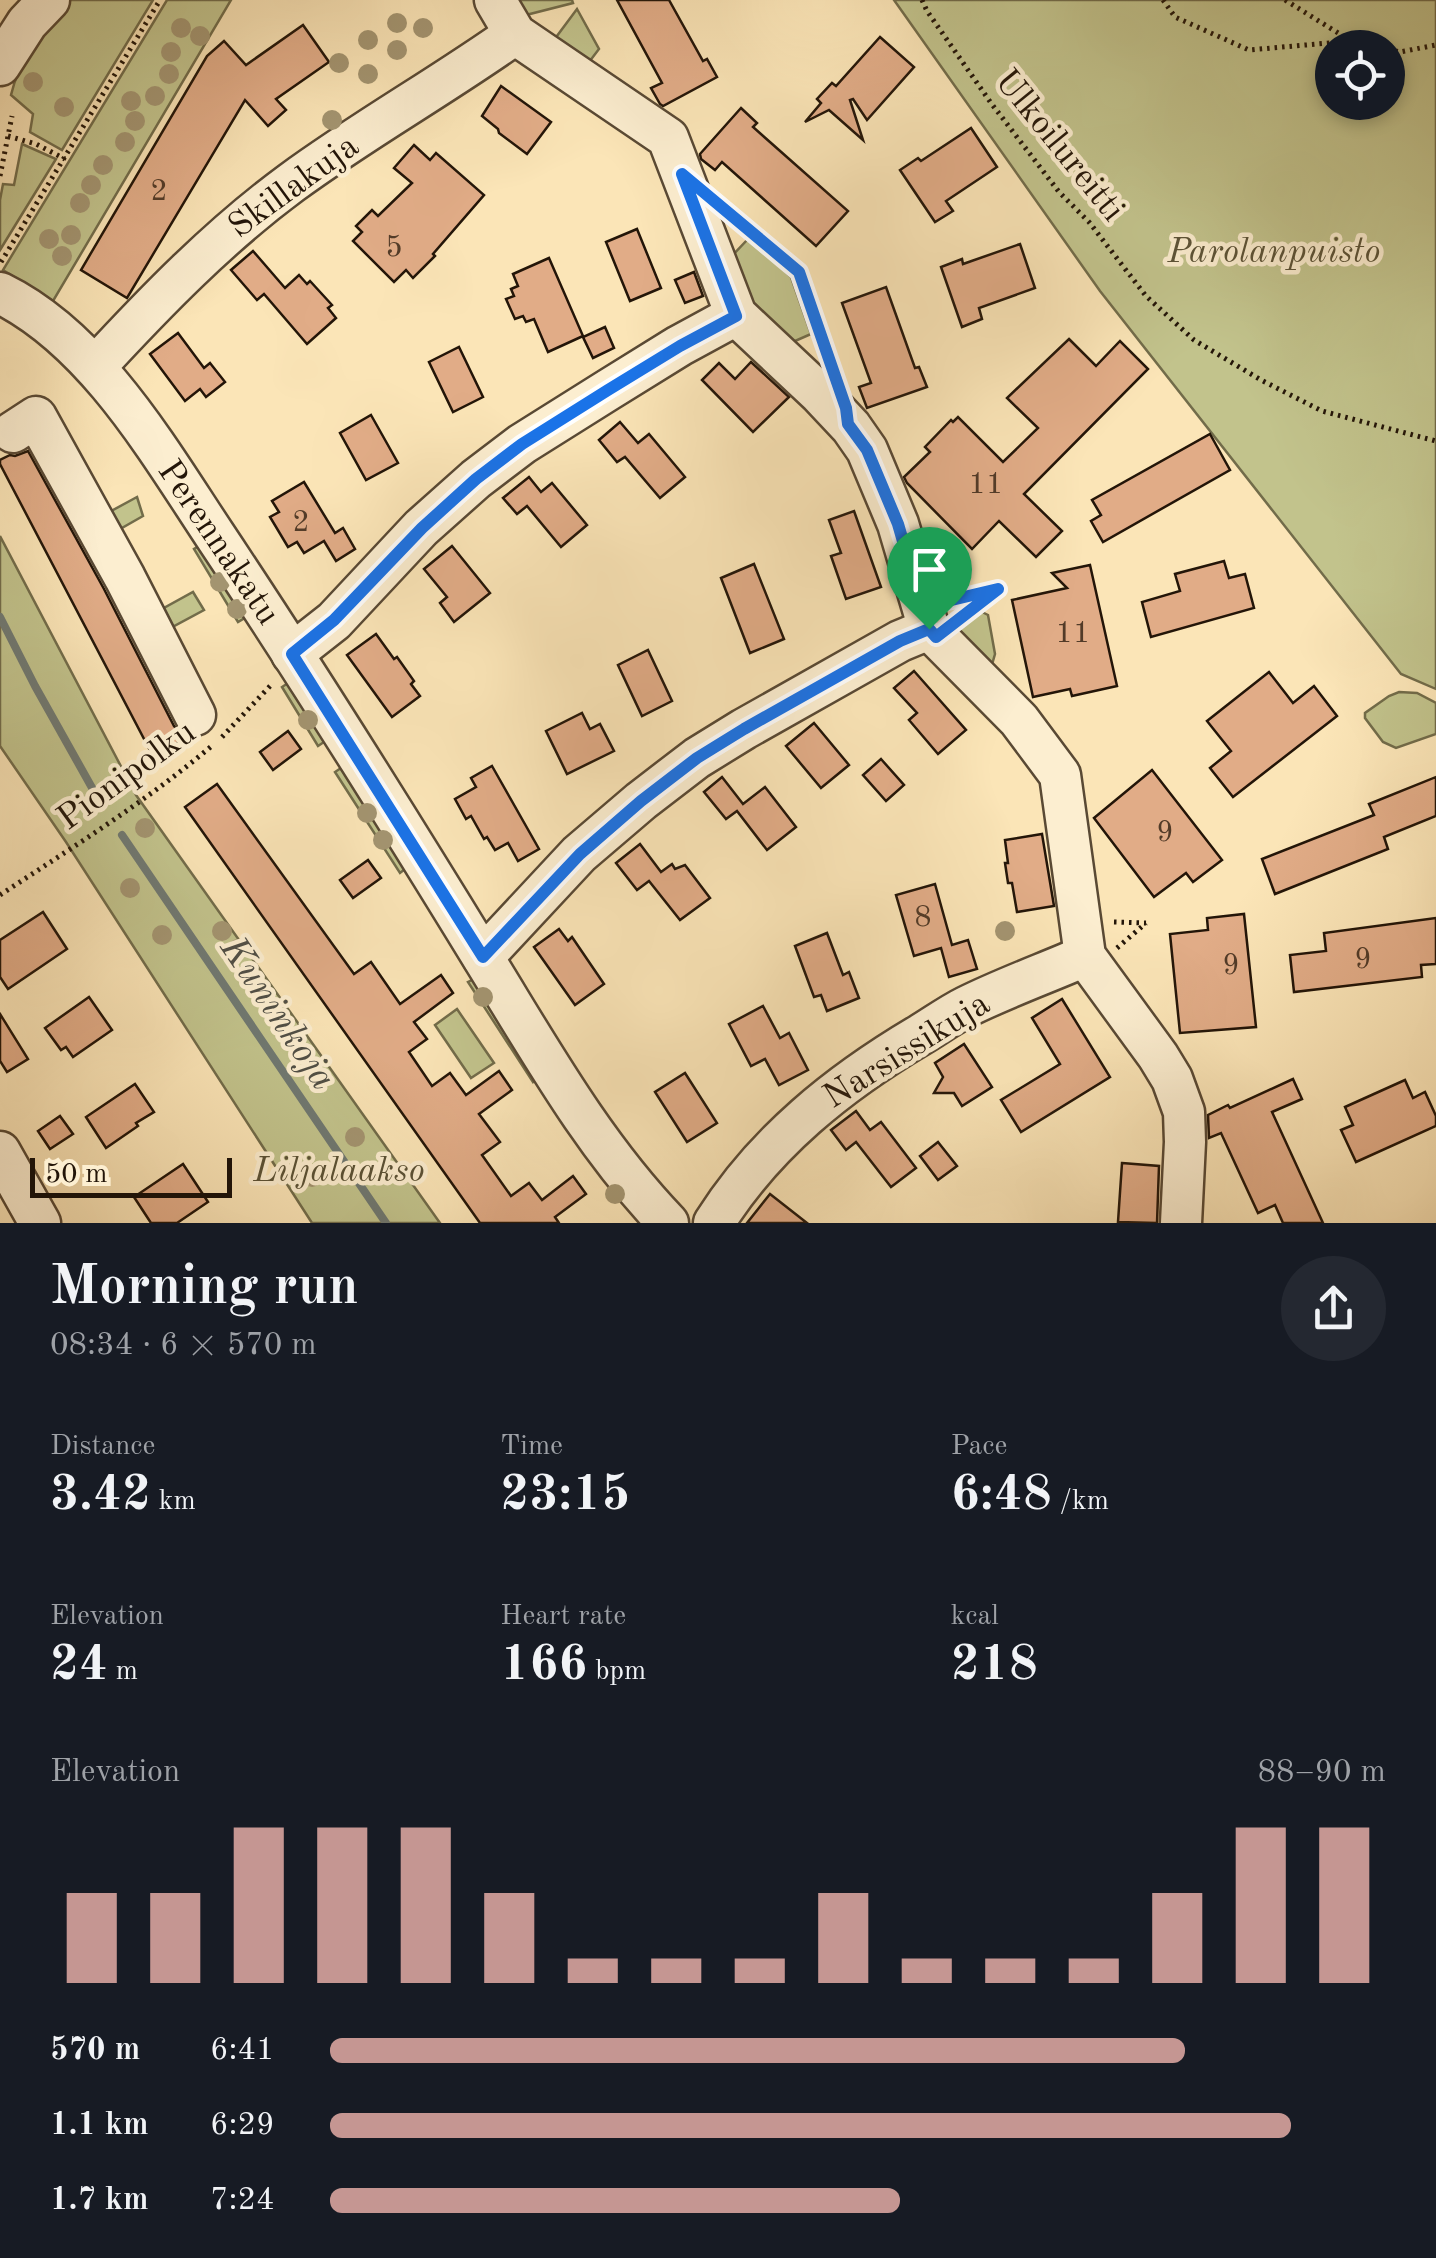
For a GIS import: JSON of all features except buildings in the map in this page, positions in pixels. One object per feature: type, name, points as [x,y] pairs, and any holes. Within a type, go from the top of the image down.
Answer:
[{"type":"street","points":[[0,66],[27,24],[49,0]]},
{"type":"street","points":[[495,0],[515,34],[668,138],[736,316],[852,427],[867,450],[898,524],[929,624],[1019,720],[1060,775],[1085,956],[1172,1079],[1184,1112],[1181,1223]]},
{"type":"street","name":"Skillakuja","points":[[95,367],[208,252],[291,182],[515,34]]},
{"type":"street","name":"Perennakatu","points":[[0,293],[46,321],[110,383],[248,585],[282,669],[483,957],[597,1138],[668,1223]]},
{"type":"street","points":[[282,669],[476,479],[522,444],[608,390],[736,316]]},
{"type":"street","points":[[13,432],[36,417],[118,564],[195,716]]},
{"type":"street","points":[[483,957],[580,854],[697,758],[929,624]]},
{"type":"street","name":"Narsissikuja","points":[[714,1223],[762,1158],[817,1105],[864,1069],[966,1007],[1085,956]]},
{"type":"street","points":[[0,1152],[40,1223]]},
{"type":"path","points":[[0,264],[160,0]]},
{"type":"path","name":"Ulkoilureitti","points":[[922,0],[991,104],[1059,192],[1089,222],[1146,296],[1194,340],[1322,411],[1436,441]]},
{"type":"path","points":[[1163,0],[1175,17],[1250,50],[1315,44]]},
{"type":"path","points":[[1289,1],[1334,30]]},
{"type":"path","points":[[1405,51],[1436,45]]},
{"type":"path","points":[[0,176],[12,116]]},
{"type":"path","points":[[8,136],[36,144],[65,159]]},
{"type":"path","points":[[726,210],[799,272],[828,354]]},
{"type":"path","points":[[929,624],[998,589],[929,624]]},
{"type":"path","name":"Pionipolku","points":[[0,895],[184,769],[228,732],[282,669]]},
{"type":"green space","points":[[70,0],[153,0],[62,150],[30,132],[33,114],[11,95],[34,43]]},
{"type":"green space","points":[[167,0],[231,0],[53,301],[3,270]]},
{"type":"green space","points":[[512,0],[572,0],[573,3],[522,16]]},
{"type":"green space","name":"Parolanpuisto","points":[[894,0],[1436,0],[1436,689],[1401,674],[1100,291]]},
{"type":"green space","points":[[577,9],[599,49],[586,66],[551,44]]},
{"type":"green space","points":[[22,144],[56,159],[0,250],[3,184],[14,185]]},
{"type":"green space","points":[[749,238],[791,277],[811,334],[786,345],[762,323],[729,259]]},
{"type":"green space","points":[[137,497],[143,516],[113,533],[102,516]]},
{"type":"green space","name":"Liljalaakso","points":[[0,536],[136,795],[440,1223],[312,1223],[0,746]]},
{"type":"green space","points":[[204,543],[248,616],[238,622],[194,549]]},
{"type":"green space","points":[[932,564],[959,573],[968,588],[939,598],[925,570]]},
{"type":"green space","points":[[193,592],[204,610],[163,632],[153,614]]},
{"type":"green space","points":[[980,611],[988,615],[995,654],[991,668],[956,631]]},
{"type":"green space","points":[[291,681],[327,740],[318,746],[282,687]]},
{"type":"green space","points":[[1399,692],[1417,693],[1436,703],[1436,734],[1396,748],[1383,742],[1365,713]]},
{"type":"green space","points":[[344,766],[409,866],[400,873],[335,772]]},
{"type":"green space","points":[[478,977],[540,1075],[533,1082],[468,982]]},
{"type":"green space","points":[[457,1009],[494,1063],[471,1078],[435,1025]]},
{"type":"waterway","name":"Kuninkoja","points":[[0,617],[100,802]]},
{"type":"waterway","name":"Kuninkoja","points":[[122,835],[386,1223]]},
{"type":"route","points":[[682,174],[799,272],[846,408],[848,424],[867,450],[888,495],[922,607],[998,589],[936,637],[929,629],[900,641],[697,758],[580,854],[483,957],[292,654],[334,620],[422,528],[476,479],[522,444],[608,390],[736,316],[682,174]]}]
